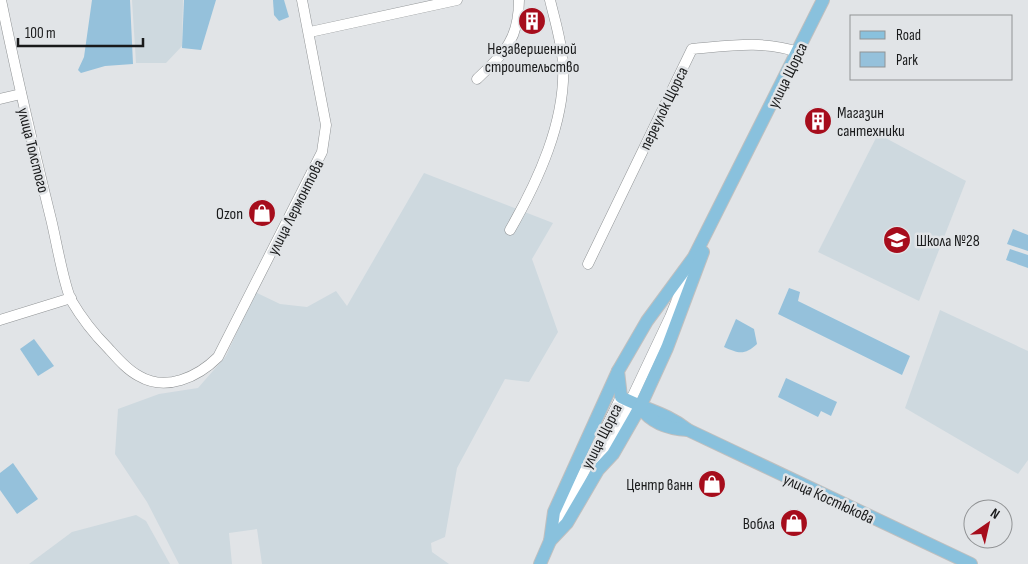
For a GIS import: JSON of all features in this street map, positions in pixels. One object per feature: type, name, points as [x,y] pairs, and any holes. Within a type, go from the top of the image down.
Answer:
[{"type":"main road","points":[[812,24],[818,0]]},
{"type":"main road","name":"улица Щорса","points":[[630,402],[618,371],[647,321],[694,257],[823,0]]},
{"type":"main road","name":"улица Щорса","points":[[540,564],[550,541],[567,522],[598,470],[613,454],[630,402],[678,321],[713,222]]},
{"type":"main road","points":[[550,541],[554,512],[618,371]]},
{"type":"main road","name":"улица Костюкова","points":[[630,402],[660,412],[688,430],[970,564]]},
{"type":"street","name":"улица Толстого","points":[[1,0],[21,94],[71,298]]},
{"type":"street","name":"улица Лермонтова","points":[[71,298],[94,334],[118,359],[139,376],[157,382],[175,382],[192,376],[207,367],[225,345],[322,152],[326,124],[310,32],[302,0]]},
{"type":"street","points":[[310,32],[457,0]]},
{"type":"street","points":[[477,79],[499,57],[512,38],[519,22],[519,0]]},
{"type":"street","points":[[510,230],[534,185],[555,126],[562,95],[563,62],[550,0]]},
{"type":"street","name":"переулок Щорса","points":[[588,264],[692,49],[758,44],[778,45],[798,52]]},
{"type":"street","points":[[0,99],[21,94]]},
{"type":"street","name":"улица Щорса","points":[[550,541],[630,402],[670,318],[694,257]]},
{"type":"street","points":[[0,320],[71,298]]},
{"type":"shaded area","points":[[132,0],[183,0],[182,46],[166,63],[136,63]]},
{"type":"shaded area","points":[[878,134],[966,181],[919,301],[818,252]]},
{"type":"shaded area","points":[[424,173],[553,223],[532,259],[558,332],[529,382],[505,379],[457,468],[445,537],[431,543],[432,552],[449,564],[262,564],[257,529],[229,533],[232,564],[179,564],[147,502],[115,454],[118,409],[159,394],[198,388],[226,356],[255,292],[280,304],[307,307],[336,291],[347,306]]},
{"type":"shaded area","points":[[940,310],[1028,351],[1028,460],[1018,474],[905,408]]},
{"type":"shaded area","points":[[136,515],[146,521],[170,564],[29,564],[72,532]]},
{"type":"green space","points":[[92,0],[130,0],[133,64],[105,66],[81,73],[78,70],[84,57]]},
{"type":"green space","points":[[184,0],[216,0],[201,50],[182,48]]},
{"type":"green space","points":[[273,0],[284,0],[289,17],[279,21],[274,15]]},
{"type":"green space","points":[[1013,229],[1028,235],[1028,251],[1007,244]]},
{"type":"green space","points":[[1010,249],[1028,255],[1028,268],[1006,260]]},
{"type":"green space","points":[[789,288],[800,292],[798,301],[910,356],[902,375],[778,314]]},
{"type":"green space","points":[[736,319],[754,329],[757,344],[745,352],[738,352],[724,347]]},
{"type":"green space","points":[[34,339],[54,366],[38,376],[20,349]]},
{"type":"green space","points":[[786,378],[837,402],[831,416],[821,411],[818,417],[778,397]]},
{"type":"green space","points":[[13,463],[38,499],[17,514],[0,490],[0,473]]},
{"type":"place","name":"Незавершенной строительство","points":[[532,21]]},
{"type":"place","name":"Магазин сантехники","points":[[818,121]]},
{"type":"place","name":"Ozon","points":[[262,213]]},
{"type":"place","name":"Школа №28","points":[[897,240]]},
{"type":"place","name":"Центр ванн","points":[[712,484]]},
{"type":"place","name":"Вобла","points":[[794,523]]}]
